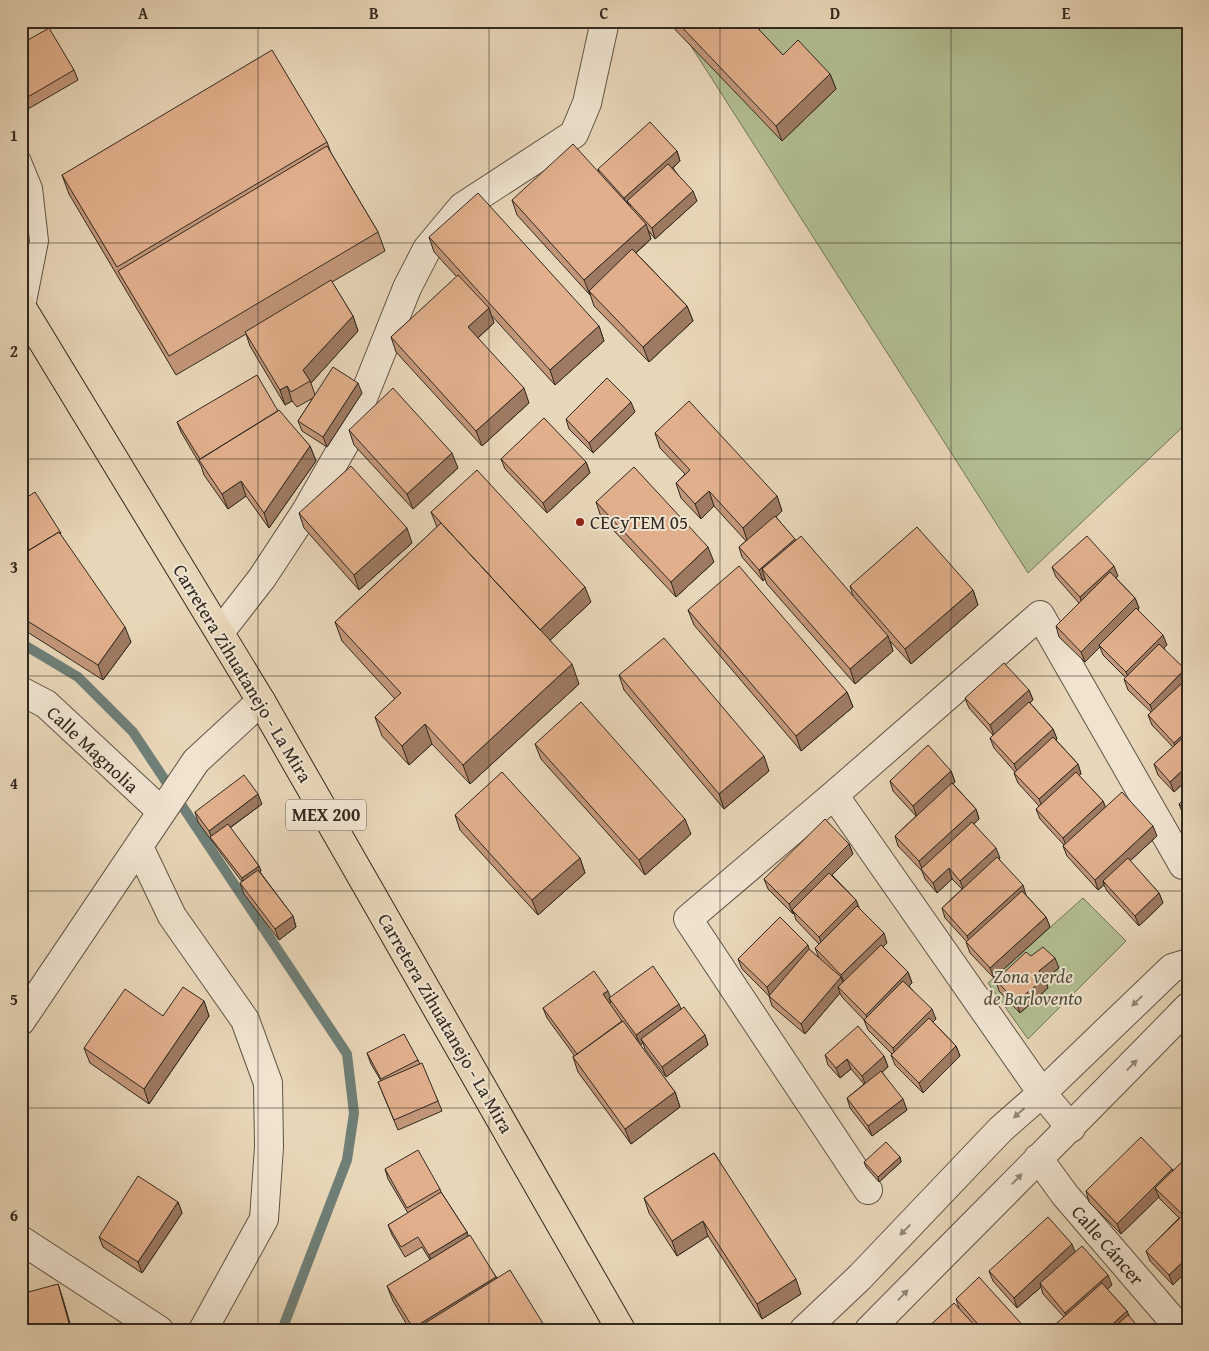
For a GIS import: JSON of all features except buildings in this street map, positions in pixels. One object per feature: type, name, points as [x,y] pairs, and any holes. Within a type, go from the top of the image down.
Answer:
[{"type":"highway","name":"Carretera Zihuatanejo - La Mira","points":[[23,309],[261,701],[621,1330]]},
{"type":"street","points":[[220,632],[266,570],[306,510],[345,443],[407,288],[427,249],[462,207],[574,134],[587,103],[605,21]]},
{"type":"street","points":[[868,1190],[688,919],[834,795],[1040,615],[1183,865]]},
{"type":"street","name":"Calle Magnolia","points":[[21,691],[46,704],[163,808]]},
{"type":"street","points":[[21,1021],[196,761],[261,701]]},
{"type":"street","points":[[834,795],[1042,1093],[1071,1128]]},
{"type":"street","points":[[139,847],[172,916],[245,1020],[268,1083],[269,1147],[264,1219],[203,1330]]},
{"type":"street","points":[[804,1330],[860,1277],[1002,1129],[1182,972]]},
{"type":"street","points":[[869,1330],[1038,1158],[1071,1128],[1188,1007]]},
{"type":"street","name":"Calle Cáncer","points":[[1038,1158],[1064,1195],[1181,1330]]},
{"type":"street","points":[[21,1240],[159,1330]]},
{"type":"lane","points":[[21,160],[33,188],[39,241],[23,309]]},
{"type":"green space","points":[[675,21],[1188,21],[1188,422],[1028,573]]},
{"type":"green space","name":"Zona verde de Barlovento","points":[[1083,898],[1126,941],[1028,1039],[988,983]]},
{"type":"waterway","points":[[21,643],[78,677],[133,732],[347,1054],[354,1113],[347,1160],[282,1330]]},
{"type":"place","name":"CECyTEM 05","points":[[580,522]]}]
